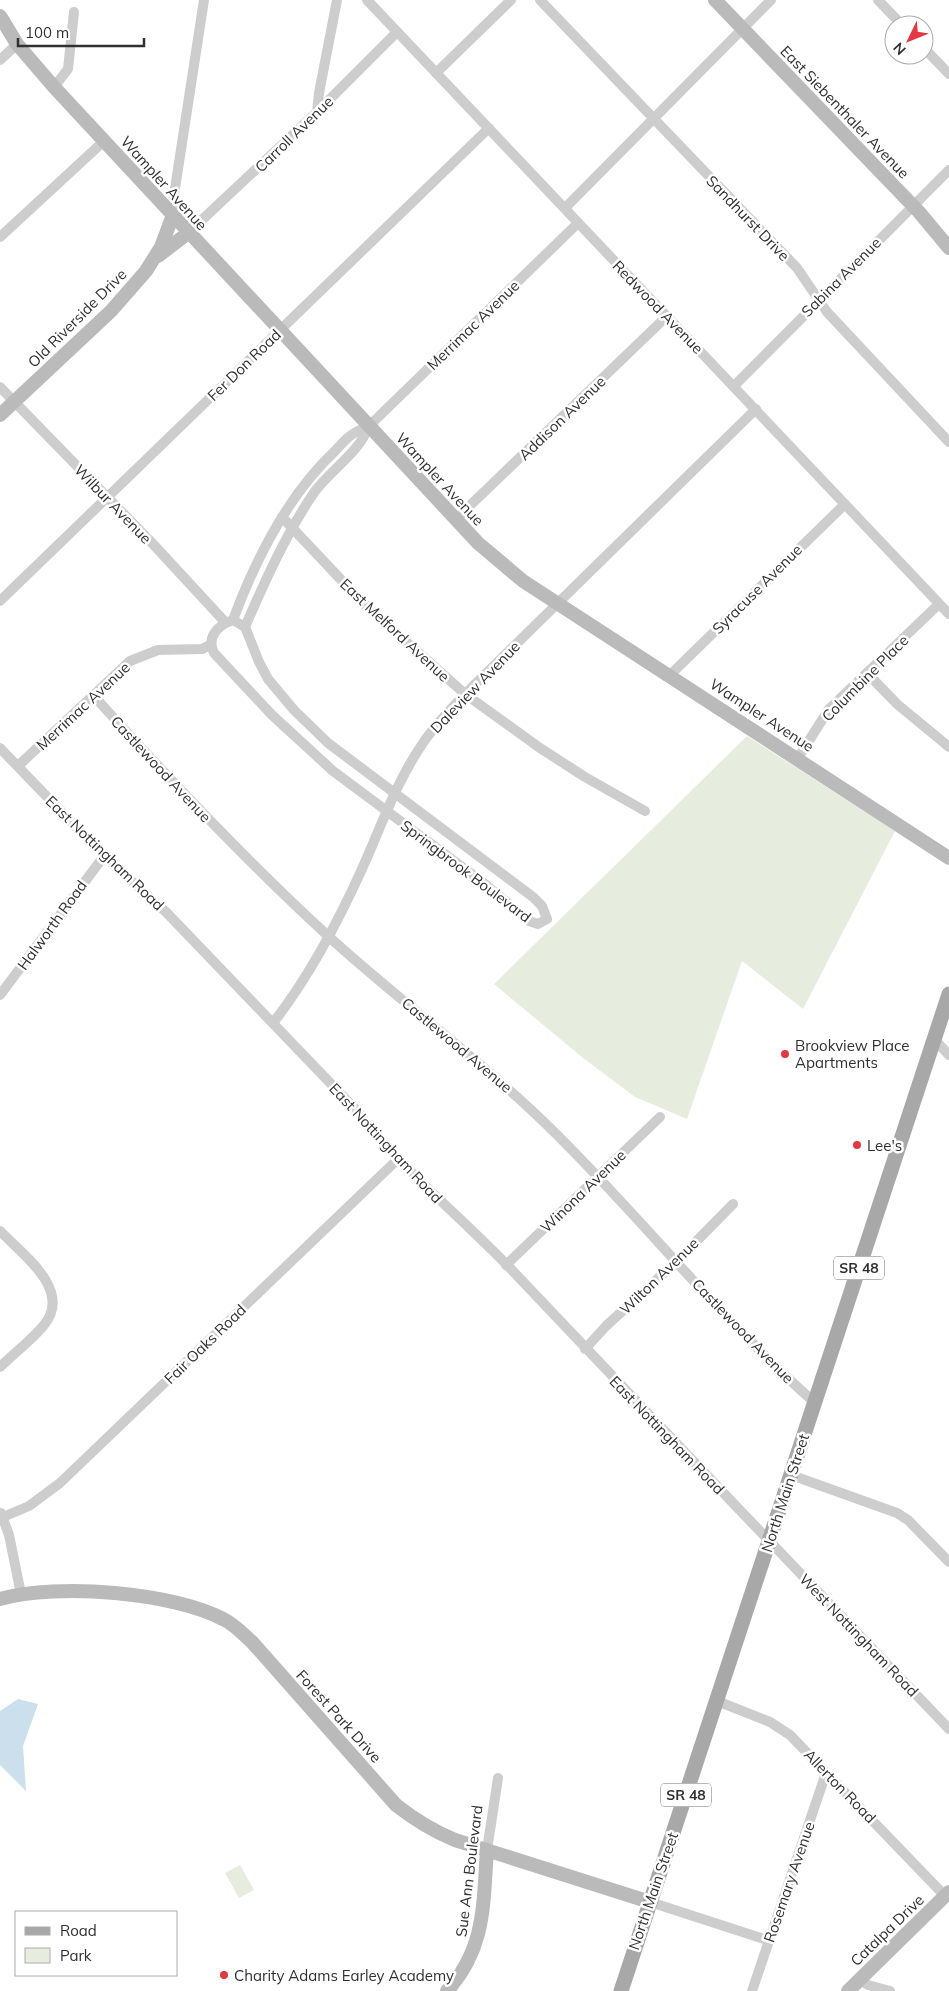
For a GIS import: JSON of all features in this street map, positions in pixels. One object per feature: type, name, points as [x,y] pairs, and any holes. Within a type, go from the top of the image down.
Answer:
[{"type":"main road","name":"North Main Street","points":[[621,1991],[949,994]]},
{"type":"street","name":"Old Riverside Drive","points":[[0,415],[111,311],[156,258],[172,215],[204,0]]},
{"type":"street","points":[[317,112],[337,0]]},
{"type":"street","name":"Redwood Avenue","points":[[367,0],[949,614]]},
{"type":"street","points":[[436,73],[511,0]]},
{"type":"street","name":"Sandhurst Drive","points":[[540,0],[797,268],[818,301],[949,442]]},
{"type":"street","name":"East Siebenthaler Avenue","points":[[715,0],[913,206],[949,248]]},
{"type":"street","points":[[564,208],[771,0]]},
{"type":"street","points":[[878,0],[892,15]]},
{"type":"street","points":[[54,87],[68,69],[74,12]]},
{"type":"street","name":"Wampler Avenue","points":[[0,16],[17,44],[54,87],[368,427],[456,520],[506,568],[949,858]]},
{"type":"street","name":"Carroll Avenue","points":[[188,233],[317,112],[397,32]]},
{"type":"street","points":[[0,60],[17,44]]},
{"type":"street","points":[[934,58],[949,74]]},
{"type":"street","name":"Fer Don Road","points":[[0,601],[489,128]]},
{"type":"street","points":[[0,237],[104,141]]},
{"type":"street","name":"Sabina Avenue","points":[[734,386],[949,170]]},
{"type":"street","name":"Merrimac Avenue","points":[[229,621],[260,556],[282,517],[297,492],[315,469],[356,430],[368,427],[578,223]]},
{"type":"street","points":[[156,258],[188,233]]},
{"type":"street","name":"Addison Avenue","points":[[456,520],[667,316]]},
{"type":"street","name":"Wilbur Avenue","points":[[0,388],[229,621]]},
{"type":"street","name":"Daleview Avenue","points":[[273,1023],[328,936],[361,870],[394,794],[424,742],[464,694],[756,409]]},
{"type":"street","name":"Merrimac Avenue","points":[[246,627],[265,581],[293,526],[323,480],[365,438],[368,427]]},
{"type":"street","name":"Syracuse Avenue","points":[[670,676],[845,504]]},
{"type":"street","name":"East Melford Avenue","points":[[282,517],[293,526],[363,603],[464,694],[547,753],[645,811]]},
{"type":"street","name":"Columbine Place","points":[[798,758],[829,709],[939,604]]},
{"type":"street","points":[[210,645],[211,636],[229,621],[246,627]]},
{"type":"street","name":"Springbrook Boulevard","points":[[210,645],[214,653],[296,739],[387,812],[485,884],[529,921],[538,924],[547,919],[542,906],[532,897],[328,743],[294,710],[268,679],[259,662],[246,627]]},
{"type":"street","name":"Merrimac Avenue","points":[[18,766],[120,668],[144,654],[158,650],[202,648],[210,645]]},
{"type":"street","points":[[867,673],[904,710],[949,747]]},
{"type":"street","name":"Castlewood Avenue","points":[[93,695],[204,817],[328,936],[509,1090],[599,1177],[676,1262],[814,1402]]},
{"type":"street","name":"East Nottingham Road","points":[[0,748],[104,856],[166,912],[360,1114],[364,1123],[398,1159],[506,1265],[770,1542]]},
{"type":"street","name":"Halworth Road","points":[[0,996],[104,856]]},
{"type":"street","points":[[934,1039],[949,1055]]},
{"type":"street","name":"Winona Avenue","points":[[506,1265],[660,1117]]},
{"type":"street","name":"Fair Oaks Road","points":[[2,1514],[29,1506],[60,1483],[398,1159]]},
{"type":"street","name":"Wilton Avenue","points":[[586,1349],[606,1326],[676,1262],[733,1204]]},
{"type":"street","points":[[0,1231],[43,1276],[50,1288],[53,1300],[51,1315],[44,1325],[0,1367]]},
{"type":"street","points":[[791,1475],[897,1513],[908,1520],[949,1562]]},
{"type":"street","points":[[2,1514],[9,1535],[21,1594]]},
{"type":"street","name":"West Nottingham Road","points":[[770,1542],[949,1729]]},
{"type":"street","name":"Forest Park Drive","points":[[0,1599],[21,1594],[69,1591],[170,1600],[226,1621],[252,1642],[396,1805],[433,1831],[650,1902]]},
{"type":"street","name":"Allerton Road","points":[[717,1701],[777,1725],[790,1735],[947,1894]]},
{"type":"street","name":"Rosemary Avenue","points":[[752,1991],[826,1773]]},
{"type":"street","name":"Sue Ann Boulevard","points":[[447,1991],[461,1975],[475,1948],[483,1906],[487,1850],[498,1778]]},
{"type":"street","name":"Catalpa Drive","points":[[848,1991],[947,1894]]},
{"type":"street","points":[[650,1902],[770,1941]]},
{"type":"street","points":[[860,1980],[868,1986],[890,1991]]},
{"type":"green space","points":[[747,736],[895,831],[803,1009],[742,961],[687,1119],[635,1097],[583,1058],[494,984]]},
{"type":"green space","points":[[240,1865],[254,1890],[239,1898],[225,1873]]},
{"type":"water","points":[[18,1699],[38,1704],[23,1746],[26,1791],[0,1765],[0,1711]]},
{"type":"place","name":"Brookview Place Apartments","points":[[785,1054]]},
{"type":"place","name":"Lee's","points":[[857,1145]]},
{"type":"place","name":"Charity Adams Earley Academy","points":[[224,1975]]}]
